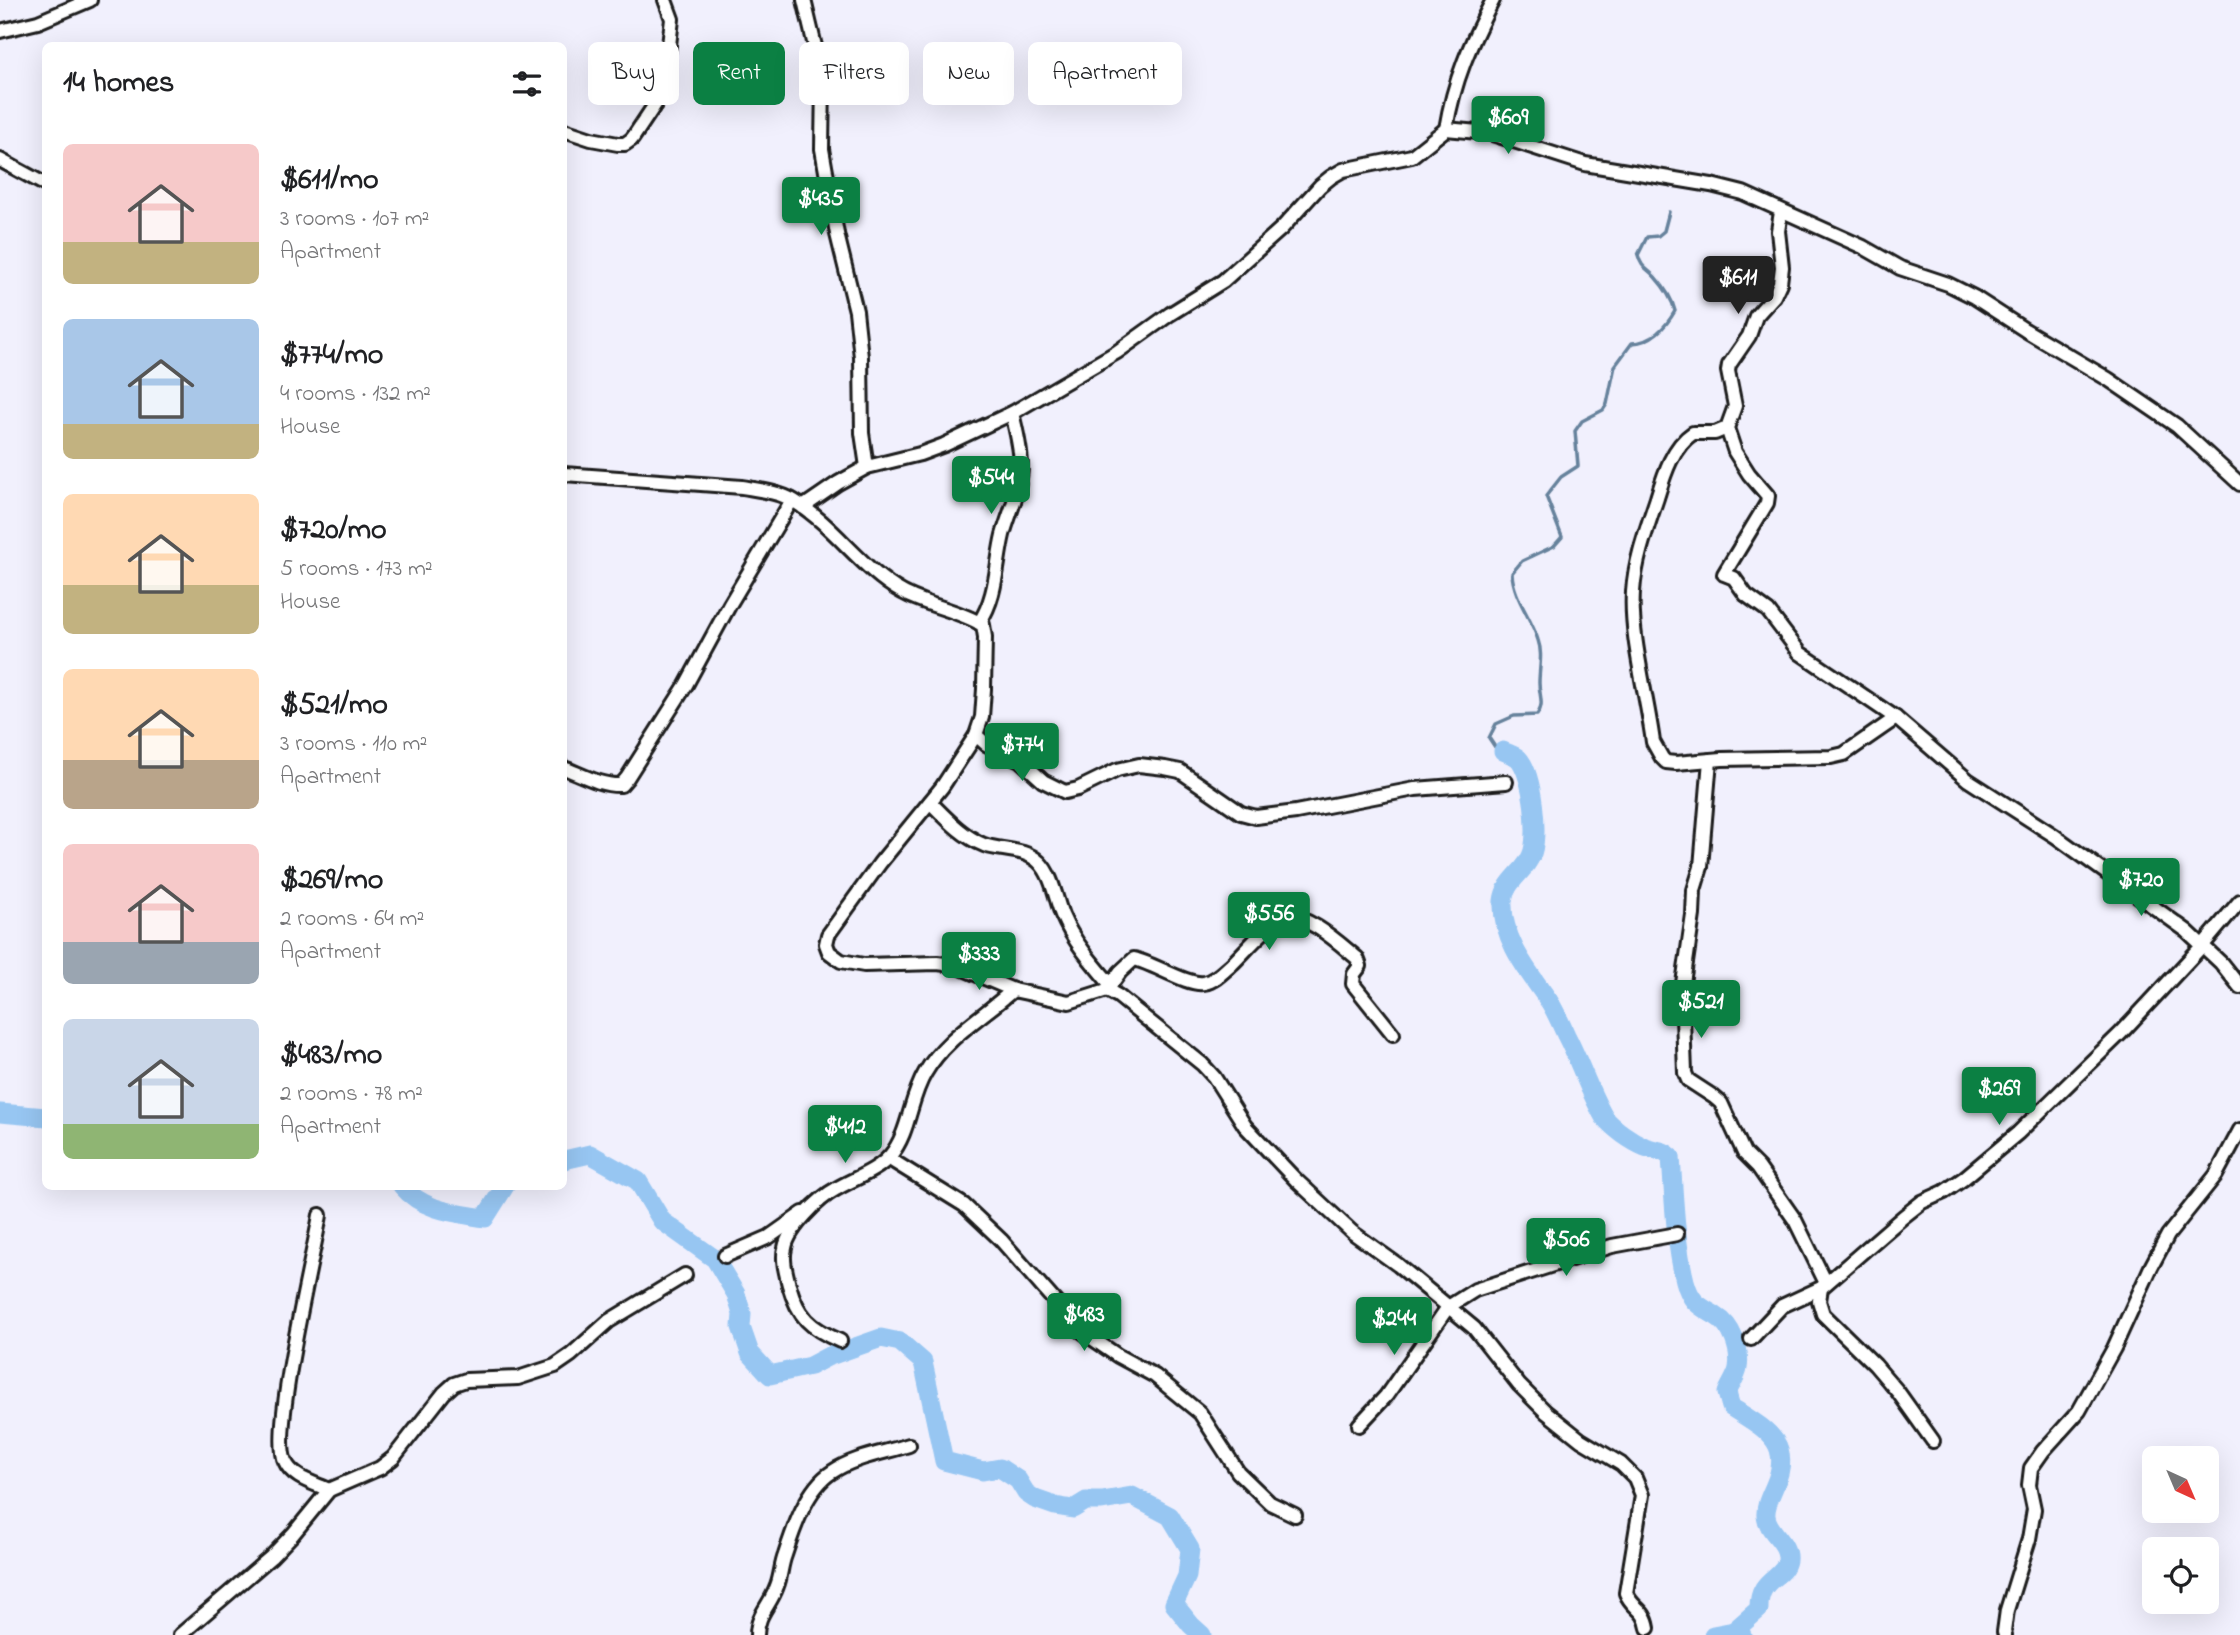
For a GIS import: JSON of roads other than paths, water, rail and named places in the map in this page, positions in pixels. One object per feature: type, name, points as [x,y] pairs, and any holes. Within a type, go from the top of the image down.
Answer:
[{"type":"street","points":[[0,31],[38,22],[90,0]]},
{"type":"street","points":[[567,131],[618,144],[625,144],[632,139],[656,103],[666,72],[672,19],[665,0]]},
{"type":"street","points":[[804,0],[823,80],[822,149],[837,234],[856,311],[861,357],[862,433],[867,467]]},
{"type":"street","points":[[567,769],[597,782],[614,785],[621,785],[628,778],[687,685],[730,604],[797,504],[867,467],[932,449],[1012,413],[1094,367],[1223,281],[1282,228],[1331,177],[1343,170],[1412,156],[1446,129],[1461,65],[1493,0]]},
{"type":"street","points":[[1446,129],[1489,133],[1585,164],[1743,193],[1863,247],[1900,268],[1948,284],[2108,379],[2177,426],[2240,484]]},
{"type":"street","points":[[0,160],[42,183]]},
{"type":"street","points":[[1782,212],[1778,231],[1782,267],[1780,283],[1774,296],[1756,316],[1749,336],[1729,365],[1728,377],[1735,406],[1727,428],[1735,452],[1742,465],[1768,496],[1762,515],[1724,574],[1734,579],[1746,595],[1768,611],[1800,653],[1896,718],[1968,780],[2056,836],[2187,931],[2240,987]]},
{"type":"street","points":[[979,623],[990,602],[1003,536],[1021,467],[1012,413]]},
{"type":"street","points":[[1727,428],[1714,433],[1693,433],[1681,443],[1673,456],[1662,479],[1646,530],[1633,591],[1633,619],[1653,742],[1661,758],[1666,762],[1831,757],[1844,754],[1896,718]]},
{"type":"street","points":[[567,474],[742,487],[771,492],[797,504],[888,583],[904,593],[979,623],[984,628],[982,717],[976,735],[961,761],[880,863],[828,935],[826,944],[829,952],[841,961],[864,965],[954,965],[1013,990],[1069,1002],[1109,988],[1134,959],[1193,983],[1213,980],[1271,926],[1283,918],[1294,918],[1314,925],[1357,958],[1360,966],[1354,974],[1353,984],[1393,1034]]},
{"type":"street","points":[[976,735],[986,744],[1020,760],[1043,781],[1065,792],[1078,789],[1116,770],[1139,765],[1166,768],[1180,771],[1241,813],[1256,817],[1415,789],[1506,782]]},
{"type":"street","points":[[1710,760],[1700,867],[1694,890],[1682,990],[1685,1073],[1688,1080],[1721,1103],[1744,1153],[1758,1167],[1795,1220],[1824,1286],[1819,1301],[1823,1314],[1875,1365],[1933,1441]]},
{"type":"street","points":[[930,802],[964,835],[984,845],[1025,853],[1041,862],[1054,889],[1062,916],[1109,988],[1202,1064],[1214,1077],[1245,1126],[1296,1180],[1352,1231],[1474,1328],[1519,1385],[1546,1412],[1581,1440],[1620,1464],[1635,1478],[1642,1495],[1626,1593],[1631,1602],[1645,1614],[1648,1629]]},
{"type":"street","points":[[1751,1339],[1782,1306],[1824,1286],[1922,1202],[1963,1179],[2018,1133],[2121,1033],[2240,901]]},
{"type":"street","points":[[2187,931],[2214,929]]},
{"type":"street","points":[[725,1256],[769,1237],[832,1191],[888,1158],[901,1142],[923,1076],[934,1058],[959,1033],[1013,990]]},
{"type":"street","points":[[2005,1635],[2007,1610],[2029,1539],[2034,1509],[2029,1485],[2031,1468],[2079,1410],[2114,1348],[2168,1235],[2216,1175],[2240,1130]]},
{"type":"street","points":[[888,1158],[964,1205],[1001,1240],[1080,1330],[1118,1356],[1155,1376],[1200,1413],[1238,1472],[1270,1503],[1295,1515]]},
{"type":"street","points":[[817,1203],[797,1226],[785,1247],[785,1268],[791,1291],[806,1321],[817,1331],[840,1341]]},
{"type":"street","points":[[320,1215],[289,1384],[281,1447],[285,1462],[295,1474],[329,1490]]},
{"type":"street","points":[[1359,1425],[1386,1396],[1448,1307],[1475,1290],[1612,1246],[1677,1234]]},
{"type":"street","points":[[180,1635],[271,1557],[329,1490],[380,1468],[393,1458],[444,1392],[454,1384],[466,1380],[518,1378],[555,1366],[609,1321],[685,1275]]},
{"type":"street","points":[[757,1635],[758,1620],[778,1584],[792,1536],[820,1482],[849,1463],[909,1445]]},
{"type":"waterway","points":[[1503,751],[1495,747],[1489,738],[1496,724],[1514,716],[1537,715],[1541,703],[1539,645],[1519,599],[1512,573],[1522,561],[1554,546],[1562,537],[1546,496],[1561,477],[1578,466],[1575,431],[1582,421],[1603,410],[1607,404],[1615,366],[1632,343],[1657,333],[1675,311],[1667,293],[1638,255],[1647,237],[1658,236],[1664,231],[1669,212]]},
{"type":"waterway","points":[[1503,751],[1518,758],[1523,766],[1528,777],[1535,821],[1531,856],[1504,894],[1504,915],[1511,942],[1554,1009],[1604,1117],[1634,1141],[1671,1157],[1677,1235],[1687,1288],[1696,1303],[1727,1325],[1737,1346],[1738,1368],[1727,1393],[1731,1407],[1764,1429],[1772,1437],[1781,1457],[1780,1470],[1767,1504],[1766,1516],[1770,1528],[1785,1548],[1787,1560],[1781,1571],[1767,1584],[1760,1598],[1759,1609],[1734,1631]]},
{"type":"waterway","points":[[0,1113],[42,1117]]},
{"type":"waterway","points":[[567,1159],[590,1154],[638,1181],[662,1221],[715,1259],[736,1294],[742,1314],[741,1327],[750,1353],[770,1375],[810,1366],[827,1357],[881,1338],[900,1342],[923,1362],[944,1461],[983,1471],[1000,1468],[1018,1480],[1026,1493],[1055,1506],[1073,1509],[1086,1501],[1132,1496],[1170,1516],[1190,1549],[1187,1576],[1174,1604],[1202,1635]]},
{"type":"waterway","points":[[406,1190],[430,1206],[485,1218],[502,1190]]},
{"type":"waterway","points":[[1713,1635],[1734,1631],[1742,1635]]}]
